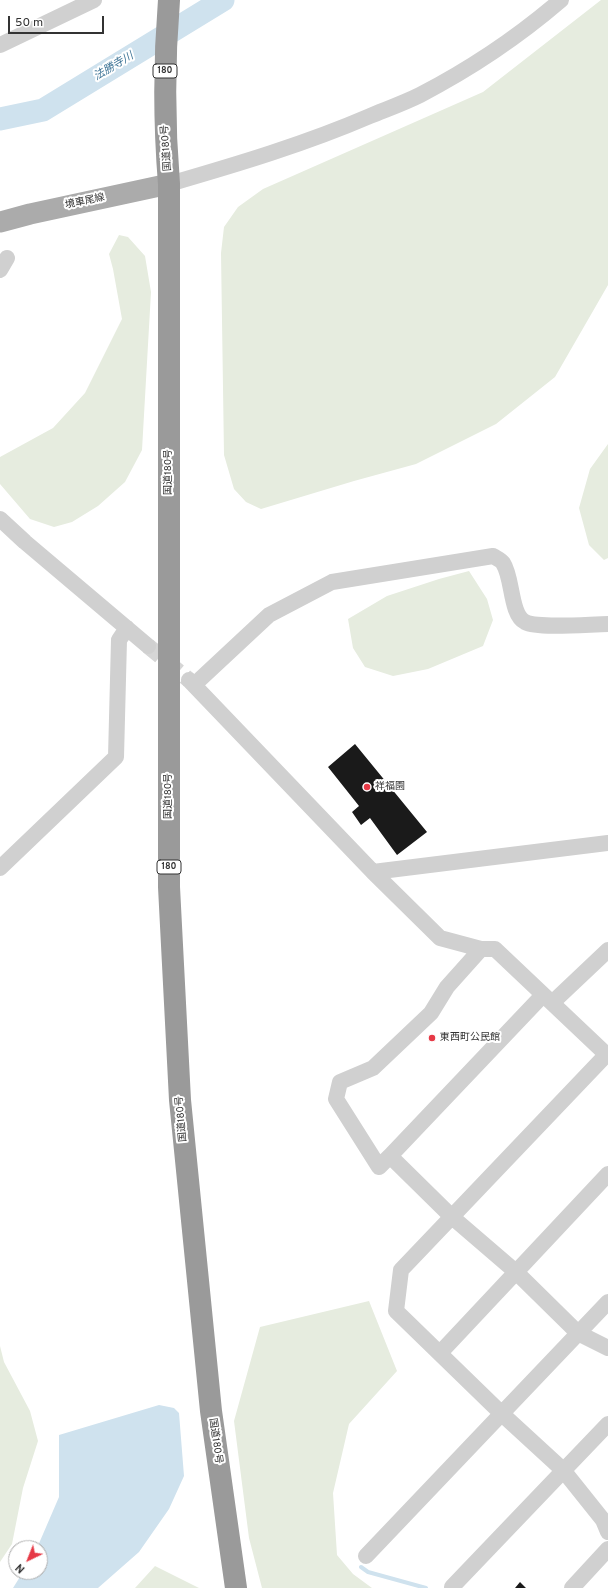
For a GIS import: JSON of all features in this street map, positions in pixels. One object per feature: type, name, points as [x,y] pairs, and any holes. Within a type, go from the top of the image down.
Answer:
[{"type":"highway","name":"国道180号","points":[[169,0],[165,82],[166,142],[169,184],[169,887],[180,1100],[211,1411],[236,1588]]},
{"type":"main road","name":"境車尾線","points":[[0,222],[30,214],[169,184]]},
{"type":"street","points":[[0,45],[94,0]]},
{"type":"street","points":[[169,184],[286,149],[330,133],[420,95],[478,62],[522,31],[561,0]]},
{"type":"street","points":[[0,259],[7,258],[0,270]]},
{"type":"street","points":[[0,519],[148,646]]},
{"type":"street","points":[[608,624],[545,626],[526,622],[517,615],[508,575],[503,562],[493,556],[332,582],[269,615],[192,682],[252,747],[373,872],[440,938],[481,949],[495,949],[607,1054],[401,1270],[396,1311],[502,1414],[563,1470],[603,1520],[608,1532]]},
{"type":"street","points":[[0,868],[116,757],[120,640],[127,628]]},
{"type":"street","points":[[373,872],[608,843]]},
{"type":"street","points":[[481,949],[447,986],[431,1013],[373,1068],[340,1082],[336,1099],[379,1167],[547,999],[608,950]]},
{"type":"street","points":[[390,1156],[452,1217],[516,1272],[578,1333],[608,1348]]},
{"type":"street","points":[[440,1353],[608,1174]]},
{"type":"street","points":[[366,1556],[608,1302]]},
{"type":"street","points":[[452,1587],[608,1424]]},
{"type":"street","points":[[572,1588],[608,1549]]},
{"type":"shaded area","points":[[601,0],[608,0],[608,285],[555,377],[496,424],[416,464],[261,509],[246,502],[234,489],[224,455],[221,253],[224,227],[238,207],[263,189],[483,92]]},
{"type":"shaded area","points":[[119,235],[128,237],[145,256],[151,292],[142,450],[125,482],[98,506],[72,522],[54,527],[30,519],[0,484],[0,457],[53,428],[85,393],[122,319],[109,254]]},
{"type":"shaded area","points":[[608,444],[608,558],[604,560],[589,545],[579,508],[590,469]]},
{"type":"shaded area","points":[[469,571],[487,599],[493,620],[483,646],[428,669],[393,676],[365,667],[353,648],[348,619],[387,596]]},
{"type":"shaded area","points":[[369,1301],[397,1371],[349,1424],[333,1493],[337,1555],[353,1574],[372,1588],[262,1588],[249,1538],[234,1421],[260,1327]]},
{"type":"shaded area","points":[[0,1346],[4,1362],[30,1411],[38,1441],[23,1488],[13,1540],[8,1540],[8,1550],[0,1562]]},
{"type":"shaded area","points":[[155,1566],[199,1588],[135,1588]]},
{"type":"water","points":[[159,1405],[174,1408],[179,1413],[184,1476],[169,1509],[139,1552],[98,1588],[13,1588],[18,1580],[48,1580],[48,1540],[40,1540],[59,1497],[59,1435]]},
{"type":"building","name":"祥福園","points":[[355,744],[427,832],[397,855],[370,818],[361,825],[352,812],[359,806],[328,767]]},
{"type":"building","points":[[520,1582],[526,1588],[515,1588]]},
{"type":"waterway","name":"法勝寺川","points":[[0,119],[43,110],[223,0]]},
{"type":"waterway","points":[[361,1567],[368,1572],[426,1588]]},
{"type":"tunnel","points":[[148,646],[189,680]]},
{"type":"place","name":"祥福園","points":[[367,787]]},
{"type":"place","name":"東西町公民館","points":[[432,1038]]}]
